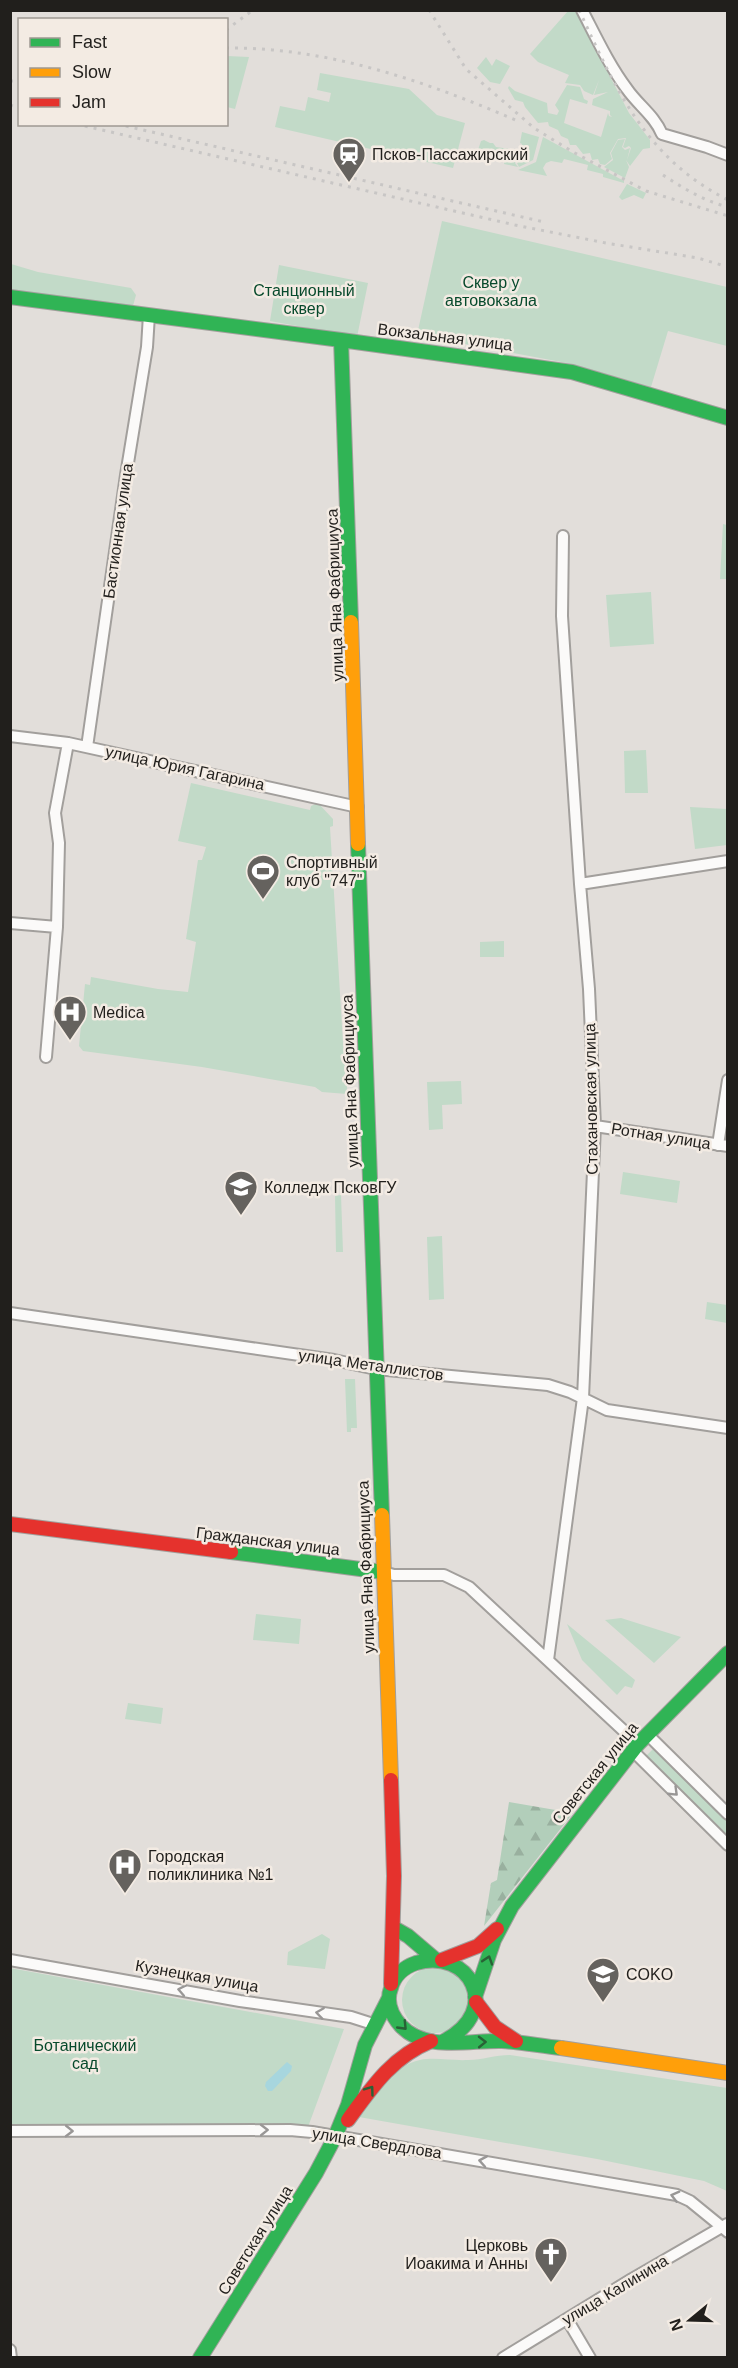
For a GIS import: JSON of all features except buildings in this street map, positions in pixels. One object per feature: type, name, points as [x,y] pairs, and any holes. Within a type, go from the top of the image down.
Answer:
[{"type":"main road","name":"Вокзальная улица","points":[[10,297],[572,372],[728,418]]},
{"type":"main road","name":"улица Яна Фабрициуса","points":[[341,340],[394,1928],[390,1991]]},
{"type":"main road","name":"Гражданская улица","points":[[10,1524],[383,1572]]},
{"type":"main road","name":"Советская улица","points":[[439,1960],[478,1946],[501,1925],[540,1868],[639,1743],[728,1653]]},
{"type":"main road","name":"Советская улица","points":[[476,1999],[501,1925]]},
{"type":"main road","points":[[394,1928],[439,1960],[452,1964],[468,1977],[476,1999],[501,2033],[520,2043]]},
{"type":"main road","points":[[439,1960],[415,1963],[405,1968],[390,1991],[395,2017],[407,2032],[418,2038],[438,2041],[520,2043],[728,2073]]},
{"type":"main road","name":"Советская улица","points":[[200,2358],[316,2173],[335,2137],[348,2105],[365,2045],[390,1991]]},
{"type":"main road","points":[[438,2041],[467,2025],[473,2014],[476,1999]]},
{"type":"main road","name":"Советская улица","points":[[335,2137],[387,2067],[413,2047],[438,2041]]},
{"type":"street","points":[[582,10],[613,69],[628,91],[657,122],[662,134],[728,155]]},
{"type":"street","name":"Бастионная улица","points":[[87,747],[147,347],[149,315]]},
{"type":"street","name":"Стахановская улица","points":[[548,1660],[583,1398],[595,1126],[589,989],[562,616],[563,536]]},
{"type":"street","name":"улица Юрия Гагарина","points":[[10,736],[68,743],[358,807]]},
{"type":"street","points":[[46,1057],[57,927],[59,843],[54,813],[68,743]]},
{"type":"street","points":[[580,884],[728,861]]},
{"type":"street","points":[[10,923],[57,927]]},
{"type":"street","points":[[723,1146],[728,1080]]},
{"type":"street","name":"Ротная улица","points":[[595,1126],[723,1146]]},
{"type":"street","name":"улица Металлистов","points":[[10,1313],[334,1360],[376,1369],[548,1385],[607,1410],[728,1428]]},
{"type":"street","name":"Гражданская улица","points":[[383,1572],[394,1575],[444,1575],[469,1587],[639,1743],[728,1814]]},
{"type":"street","name":"Гражданская улица","points":[[639,1743],[728,1845]]},
{"type":"street","name":"Кузнецкая улица","points":[[10,1960],[240,2001],[351,2016],[376,2025]]},
{"type":"street","name":"улица Свердлова","points":[[10,2131],[290,2130],[390,2144],[677,2195],[690,2201],[726,2228]]},
{"type":"street","name":"улица Калинина","points":[[503,2358],[632,2279],[726,2228]]},
{"type":"street","points":[[567,2319],[590,2358]]},
{"type":"street","points":[[10,2350],[11,2358]]},
{"type":"green space","points":[[568,11],[576,11],[629,113],[650,140],[650,148],[643,149],[630,166],[626,160],[629,167],[625,178],[604,167],[613,160],[611,153],[618,140],[625,139],[622,147],[625,150],[630,148],[627,160],[631,148],[623,147],[626,138],[618,139],[610,153],[612,159],[605,165],[600,164],[598,159],[592,160],[590,153],[583,154],[576,145],[570,145],[568,139],[549,126],[548,122],[538,123],[523,102],[515,100],[508,88],[509,86],[515,91],[547,103],[548,113],[557,115],[559,111],[555,105],[567,85],[580,87],[584,99],[588,101],[587,104],[570,99],[564,123],[601,137],[608,113],[612,117],[610,111],[592,105],[593,99],[608,92],[594,95],[599,80],[593,95],[584,91],[580,85],[565,83],[569,75],[538,62],[530,54]]},
{"type":"green space","points":[[228,56],[249,57],[235,109],[228,107]]},
{"type":"green space","points":[[486,57],[492,66],[496,59],[510,66],[500,84],[490,82],[477,68]]},
{"type":"green space","points":[[320,73],[409,89],[437,115],[465,123],[453,168],[275,127],[280,106],[305,111],[308,97],[329,102],[331,93],[317,90]]},
{"type":"green space","points":[[522,132],[539,137],[533,160],[519,167],[517,163],[524,156],[520,143]]},
{"type":"green space","points":[[543,137],[624,183],[587,170],[588,165],[564,159],[562,163],[551,161],[546,163],[543,168],[547,176],[518,170],[536,162]]},
{"type":"green space","points":[[481,141],[493,143],[496,147],[510,149],[517,159],[515,163],[518,167],[504,164],[505,159],[477,153]]},
{"type":"green space","points":[[627,184],[646,193],[643,199],[634,195],[622,200],[619,197]]},
{"type":"green space","name":"Сквер у автовокзала","points":[[442,221],[727,287],[727,346],[668,331],[651,387],[572,364],[417,335]]},
{"type":"green space","points":[[11,264],[38,272],[131,288],[136,295],[133,306],[11,290]]},
{"type":"green space","name":"Станционный сквер","points":[[279,265],[368,283],[357,337],[270,321]]},
{"type":"green space","points":[[723,524],[727,525],[727,579],[720,579]]},
{"type":"green space","points":[[651,592],[654,644],[610,647],[606,595]]},
{"type":"green space","points":[[646,750],[648,793],[625,793],[624,751]]},
{"type":"green space","name":"Спортивный клуб \"747\"","points":[[191,783],[310,810],[311,806],[318,803],[333,819],[333,826],[330,827],[344,1060],[347,1065],[347,1094],[322,1092],[315,1087],[202,1067],[83,1051],[79,1046],[85,984],[90,985],[91,977],[188,992],[196,942],[186,939],[198,860],[202,860],[206,847],[178,841]]},
{"type":"green space","points":[[690,807],[727,809],[727,845],[695,849]]},
{"type":"green space","points":[[504,941],[504,957],[480,957],[480,942]]},
{"type":"green space","points":[[461,1081],[462,1104],[442,1105],[443,1129],[429,1130],[427,1082]]},
{"type":"green space","points":[[623,1172],[680,1181],[677,1203],[620,1194]]},
{"type":"green space","points":[[341,1195],[343,1252],[336,1252],[335,1196]]},
{"type":"green space","points":[[442,1236],[444,1299],[429,1300],[427,1237]]},
{"type":"green space","points":[[707,1302],[727,1305],[727,1323],[705,1319]]},
{"type":"green space","points":[[345,1379],[355,1379],[357,1428],[351,1428],[351,1432],[347,1432]]},
{"type":"green space","points":[[256,1614],[301,1619],[299,1644],[253,1640]]},
{"type":"green space","points":[[621,1618],[681,1637],[654,1663],[605,1620]]},
{"type":"green space","points":[[567,1624],[635,1680],[632,1688],[625,1686],[617,1695],[582,1660]]},
{"type":"green space","points":[[128,1703],[163,1708],[161,1724],[125,1719]]},
{"type":"green space","points":[[655,1747],[727,1819],[727,1840],[644,1758]]},
{"type":"green space","points":[[509,1802],[573,1813],[484,1926],[491,1883],[497,1880]]},
{"type":"green space","points":[[322,1934],[330,1939],[325,1969],[287,1965],[288,1952]]},
{"type":"green space","points":[[435,1967],[448,1970],[458,1977],[465,1987],[468,2000],[465,2013],[458,2023],[448,2030],[435,2033],[422,2030],[412,2023],[405,2013],[402,2000],[405,1987],[412,1977],[422,1970]]},
{"type":"green space","name":"Ботанический сад","points":[[10,1968],[344,2029],[308,2127],[11,2125]]},
{"type":"green space","points":[[510,2055],[727,2088],[727,2191],[704,2181],[597,2159],[359,2117],[385,2082],[411,2063],[426,2059],[473,2060]]},
{"type":"water","points":[[287,2062],[292,2066],[291,2071],[272,2091],[268,2091],[265,2086],[266,2082]]},
{"type":"railway","points":[[228,29],[253,10]]},
{"type":"railway","points":[[429,10],[466,69],[534,128],[646,191],[728,216]]},
{"type":"railway","points":[[579,10],[621,94],[636,119],[654,142],[675,164],[699,183],[728,200]]},
{"type":"railway","points":[[228,48],[264,49],[340,60],[450,93],[520,122]]},
{"type":"railway","points":[[10,81],[18,81]]},
{"type":"railway","points":[[10,105],[18,107]]},
{"type":"railway","points":[[85,126],[515,225],[698,258],[728,267]]},
{"type":"railway","points":[[126,126],[544,222]]},
{"type":"railway","points":[[663,175],[702,198],[728,207]]},
{"type":"traffic: fast","points":[[10,297],[341,340],[351,622]]},
{"type":"traffic: fast","points":[[341,340],[572,372],[728,418]]},
{"type":"traffic: fast","points":[[358,844],[382,1515]]},
{"type":"traffic: fast","points":[[231,1552],[383,1572]]},
{"type":"traffic: fast","points":[[475,1997],[494,1940],[512,1906],[638,1744],[728,1653]]},
{"type":"traffic: fast","points":[[394,1928],[408,1936],[435,1959]]},
{"type":"traffic: fast","points":[[444,2041],[462,2028],[472,2013],[475,1998],[472,1984],[464,1972],[451,1964],[435,1960],[416,1963],[397,1976],[392,1984],[389,1998],[390,2008],[395,2017],[411,2034],[435,2042],[502,2041],[561,2048]]},
{"type":"traffic: fast","points":[[200,2358],[316,2173],[335,2137],[348,2105],[365,2045],[389,1998]]},
{"type":"traffic: slow","points":[[351,622],[358,844]]},
{"type":"traffic: slow","points":[[382,1515],[391,1780]]},
{"type":"traffic: slow","points":[[561,2048],[728,2073]]},
{"type":"traffic: jam","points":[[10,1524],[231,1552]]},
{"type":"traffic: jam","points":[[391,1780],[394,1876],[391,1984]]},
{"type":"traffic: jam","points":[[442,1960],[478,1946],[497,1929]]},
{"type":"traffic: jam","points":[[476,2002],[495,2027],[516,2041]]},
{"type":"traffic: jam","points":[[348,2120],[394,2064],[405,2055],[431,2041]]},
{"type":"place","name":"Псков-Пассажирский","points":[[349,183]]},
{"type":"place","name":"Спортивный клуб \"747\"","points":[[263,900]]},
{"type":"place","name":"Medica","points":[[70,1041]]},
{"type":"place","name":"Колледж ПсковГУ","points":[[241,1216]]},
{"type":"place","name":"Городская поликлиника №1","points":[[125,1894]]},
{"type":"place","name":"COKO","points":[[603,2003]]},
{"type":"place","name":"Церковь Иоакима и Анны","points":[[551,2283]]}]
